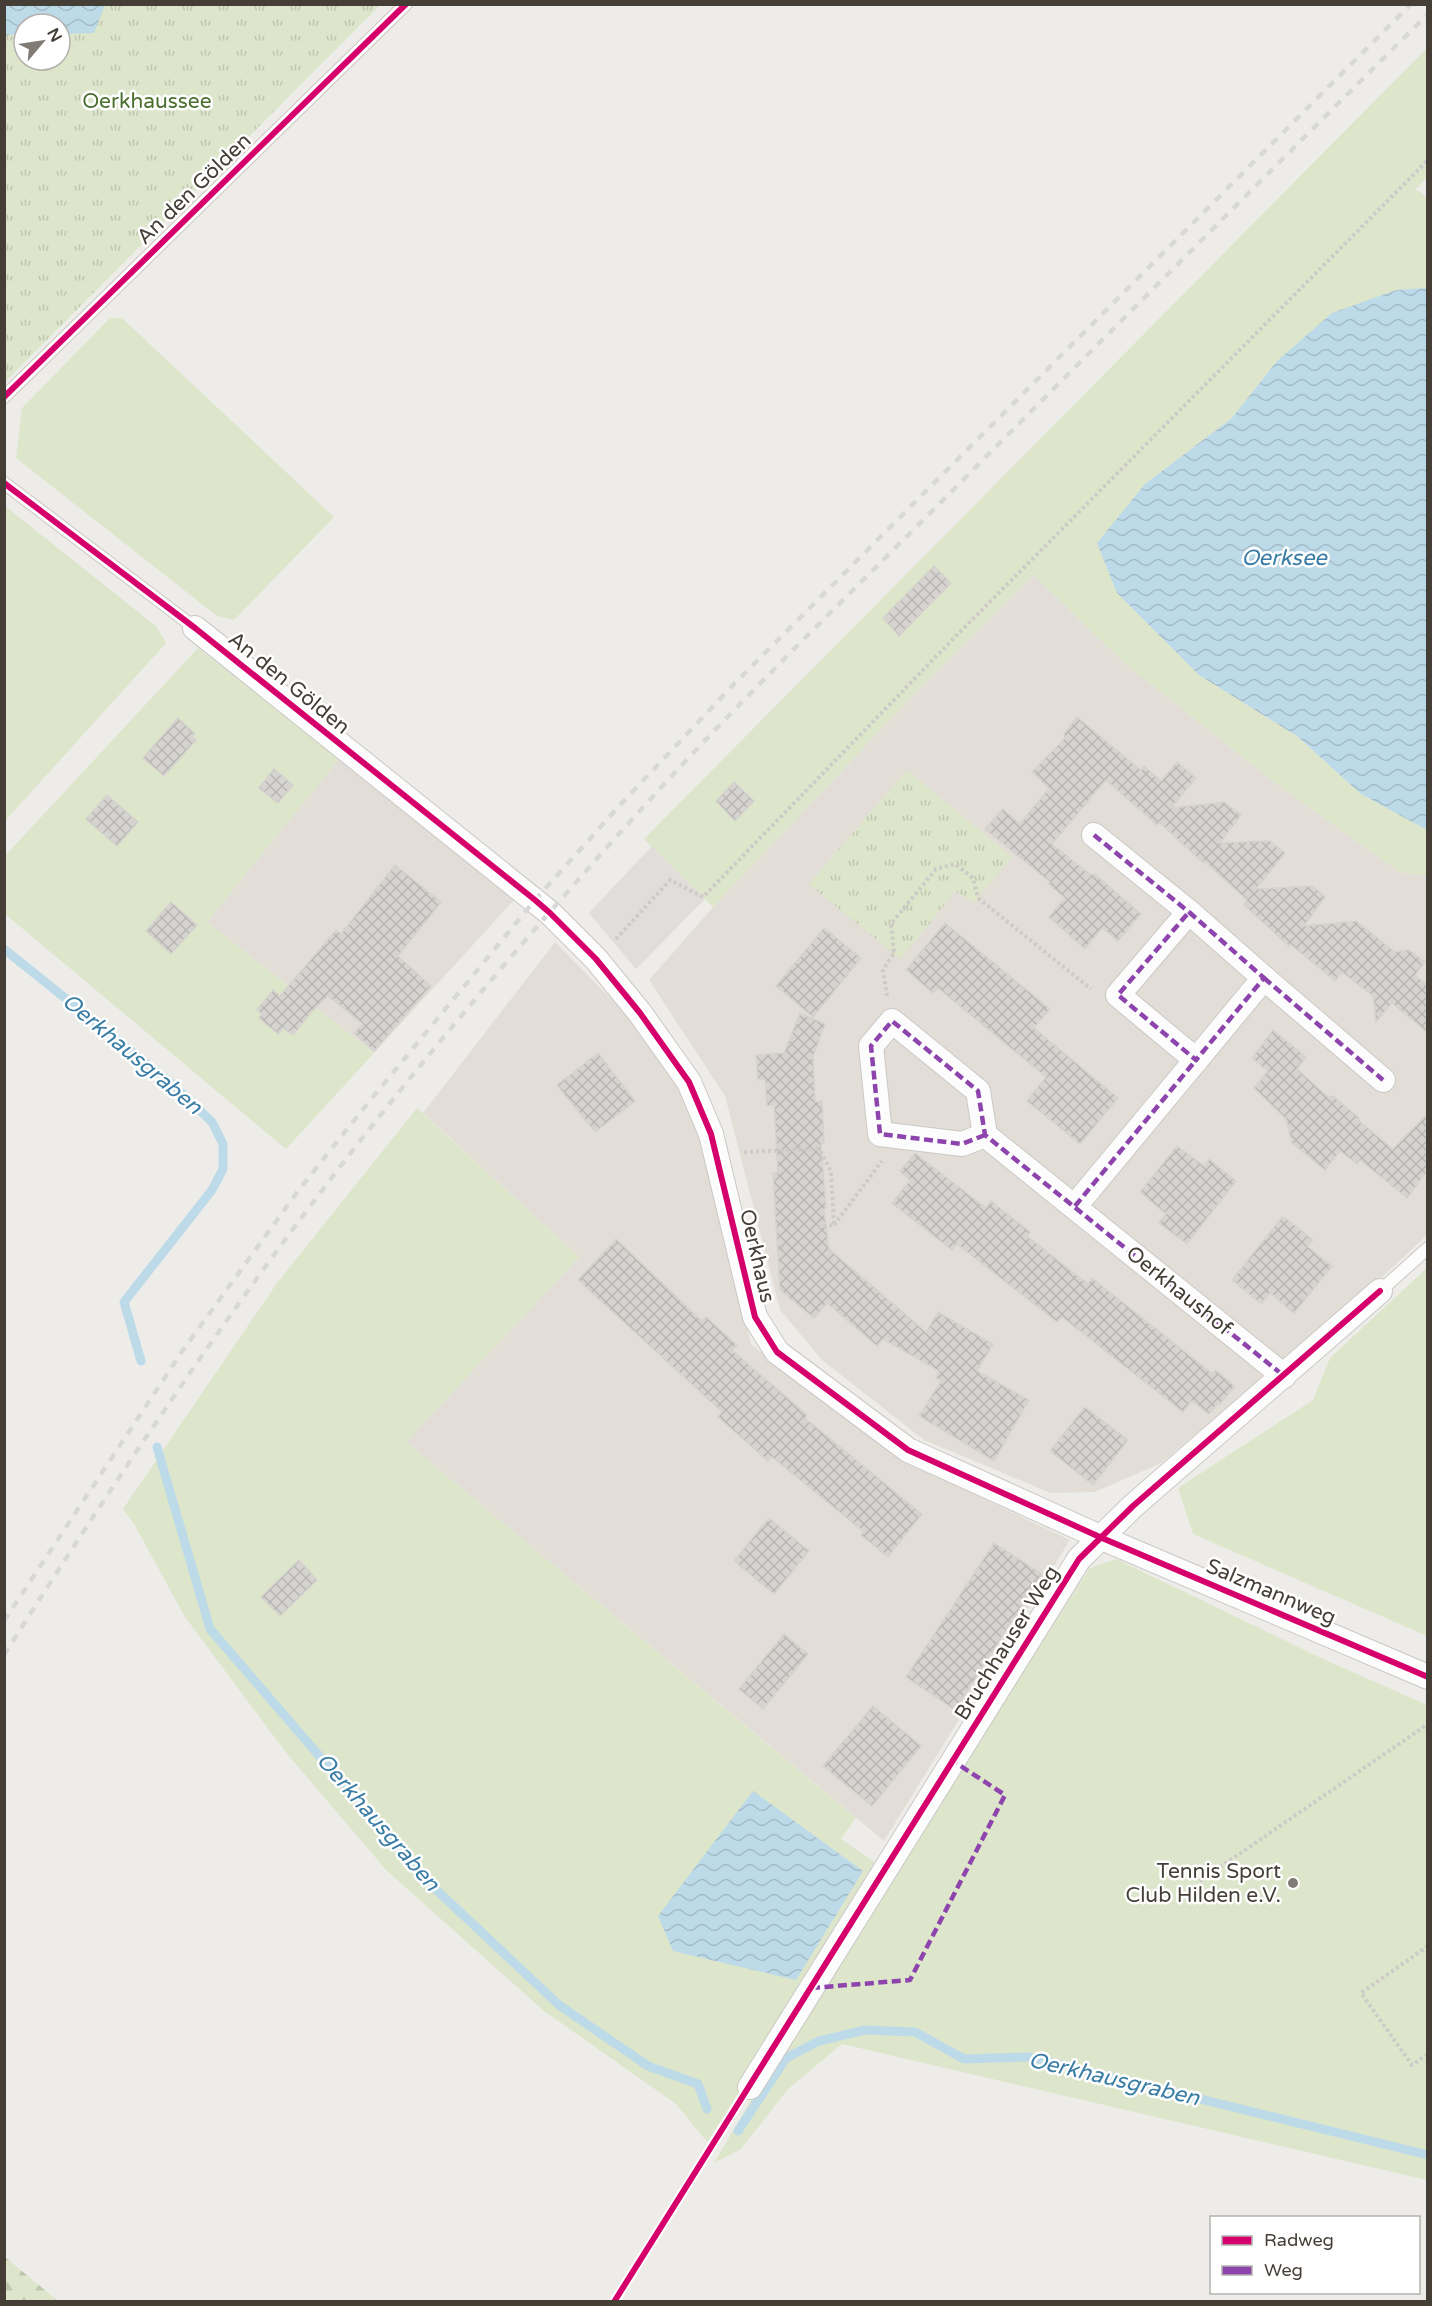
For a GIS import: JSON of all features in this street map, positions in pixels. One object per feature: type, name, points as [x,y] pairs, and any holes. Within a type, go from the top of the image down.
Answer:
[{"type":"street","name":"An den Gölden","points":[[195,628],[550,913]]},
{"type":"street","points":[[1094,835],[1189,912],[1383,1080]]},
{"type":"street","points":[[1189,912],[1118,995],[1196,1060]]},
{"type":"street","name":"Oerkhaus","points":[[550,913],[596,959],[640,1013],[689,1082],[711,1134],[755,1317],[777,1352],[908,1450],[1102,1538]]},
{"type":"street","points":[[1075,1206],[1264,978]]},
{"type":"street","points":[[892,1021],[978,1091],[985,1135],[962,1144],[880,1134],[871,1046],[892,1021]]},
{"type":"street","name":"Oerkhaushof","points":[[985,1135],[1284,1376]]},
{"type":"street","name":"Bruchhauser Weg","points":[[750,2087],[1079,1559],[1133,1506],[1380,1291]]},
{"type":"street","name":"Salzmannweg","points":[[1102,1538],[1428,1677]]},
{"type":"lane","name":"An den Gölden","points":[[4,397],[406,4]]},
{"type":"lane","name":"An den Gölden","points":[[4,483],[195,628]]},
{"type":"lane","name":"Bruchhauser Weg","points":[[1380,1291],[1428,1248]]},
{"type":"path","points":[[613,942],[670,880],[703,897],[963,628],[1428,160]]},
{"type":"path","points":[[892,1021],[883,970],[894,953],[891,924],[936,869],[955,864],[973,878],[978,898],[1101,997],[1118,995]]},
{"type":"path","points":[[716,1153],[819,1149],[831,1171],[834,1225]]},
{"type":"path","points":[[818,1227],[834,1225],[885,1158]]},
{"type":"path","points":[[1200,1881],[1428,1724]]},
{"type":"path","points":[[1428,1946],[1361,1993],[1412,2065],[1428,2054]]},
{"type":"shaded area","points":[[1034,575],[1122,661],[1270,779],[1399,872],[1427,876],[1427,1235],[1380,1279],[1161,1463],[1095,1492],[1051,1493],[924,1440],[822,1360],[780,1310],[725,1096],[649,980],[713,907],[907,702]]},
{"type":"shaded area","points":[[339,759],[515,899],[374,1053],[207,922]]},
{"type":"shaded area","points":[[652,846],[705,899],[636,969],[589,913]]},
{"type":"shaded area","points":[[555,942],[626,1014],[696,1114],[751,1344],[906,1462],[1070,1540],[884,1841],[406,1442],[579,1257],[423,1113]]},
{"type":"green space","name":"Oerkhaussee","points":[[5,5],[380,5],[5,382]]},
{"type":"green space","points":[[1427,48],[1427,177],[1415,190],[1427,198],[1427,289],[1396,290],[1277,361],[1232,418],[1145,484],[1117,593],[1199,675],[1297,736],[1361,794],[1427,830],[1427,876],[1399,872],[1270,779],[1122,661],[1034,575],[907,702],[713,907],[644,839]]},
{"type":"green space","points":[[110,318],[122,318],[334,517],[234,620],[217,616],[16,458],[22,408]]},
{"type":"green space","points":[[5,506],[157,627],[166,643],[5,821]]},
{"type":"green space","points":[[198,648],[339,759],[207,922],[374,1053],[286,1149],[5,914],[4,857]]},
{"type":"green space","points":[[907,770],[1012,857],[974,903],[956,891],[900,959],[809,884]]},
{"type":"green space","points":[[417,1108],[579,1257],[406,1442],[856,1818],[841,1839],[876,1863],[752,2073],[707,2142],[676,2104],[544,2011],[386,1870],[284,1750],[185,1617],[134,1524],[123,1509],[277,1283]]},
{"type":"green space","points":[[1427,1268],[1427,1636],[1193,1534],[1178,1488],[1313,1400],[1330,1358]]},
{"type":"green space","points":[[1116,1559],[1321,1658],[1427,1705],[1427,2180],[842,2044],[788,2089],[741,2149],[714,2163],[778,2054],[1090,1568]]},
{"type":"green space","points":[[5,2257],[58,2301],[5,2301]]},
{"type":"water","points":[[5,4],[105,5],[94,33],[72,34],[72,12],[12,12],[12,35],[5,35]]},
{"type":"water","name":"Oerksee","points":[[1428,289],[1427,830],[1361,794],[1297,736],[1199,675],[1117,593],[1097,543],[1145,484],[1232,418],[1277,361],[1332,313],[1396,290]]},
{"type":"water","points":[[753,1791],[863,1871],[796,1980],[673,1951],[658,1916]]},
{"type":"building","points":[[934,566],[951,583],[899,636],[883,618]]},
{"type":"building","points":[[1077,717],[1141,770],[1144,766],[1161,781],[1177,762],[1196,778],[1171,808],[1224,802],[1241,815],[1220,843],[1270,841],[1285,853],[1256,889],[1313,886],[1325,897],[1304,926],[1356,921],[1395,952],[1409,950],[1425,962],[1415,975],[1428,986],[1428,1033],[1392,1003],[1376,1022],[1373,996],[1342,972],[1335,981],[1290,944],[1289,946],[1244,905],[1247,900],[1159,822],[1157,825],[1106,780],[1052,844],[1091,875],[1095,874],[1141,914],[1118,941],[1102,928],[1085,949],[1049,917],[1065,898],[1048,884],[1050,882],[985,829],[1003,809],[1020,824],[1049,788],[1032,772],[1065,738],[1064,734]]},
{"type":"building","points":[[178,718],[195,734],[192,737],[196,740],[164,776],[143,758]]},
{"type":"building","points":[[274,769],[293,785],[278,803],[259,788]]},
{"type":"building","points":[[734,782],[754,801],[735,821],[716,801]]},
{"type":"building","points":[[107,795],[138,822],[117,846],[86,819]]},
{"type":"building","points":[[395,865],[441,902],[398,956],[431,986],[374,1051],[354,1033],[363,1024],[328,996],[312,1011],[293,1035],[283,1028],[278,1034],[259,1018],[262,1014],[257,1010],[273,990],[280,996],[336,930],[341,934]]},
{"type":"building","points":[[171,902],[197,925],[171,954],[146,931]]},
{"type":"building","points":[[945,923],[1050,1009],[1034,1028],[1118,1098],[1080,1144],[1027,1101],[1046,1077],[938,988],[933,993],[906,970]]},
{"type":"building","points":[[824,928],[861,958],[813,1017],[776,986]]},
{"type":"building","points":[[800,1013],[825,1024],[813,1057],[815,1102],[822,1101],[824,1143],[821,1144],[826,1208],[824,1209],[829,1249],[926,1332],[938,1312],[993,1344],[977,1371],[1029,1400],[994,1461],[919,1416],[941,1381],[936,1378],[939,1371],[883,1339],[877,1346],[827,1303],[814,1318],[780,1290],[773,1173],[778,1173],[774,1105],[767,1106],[765,1079],[758,1080],[756,1055],[784,1053]]},
{"type":"building","points":[[1273,1030],[1306,1057],[1297,1069],[1328,1097],[1333,1096],[1393,1149],[1428,1113],[1428,1170],[1407,1198],[1360,1160],[1357,1164],[1340,1151],[1325,1170],[1292,1143],[1286,1119],[1254,1088],[1268,1071],[1252,1058]]},
{"type":"building","points":[[598,1053],[635,1101],[595,1132],[557,1085]]},
{"type":"building","points":[[1177,1146],[1204,1166],[1209,1159],[1236,1181],[1187,1244],[1159,1223],[1166,1214],[1140,1192]]},
{"type":"building","points":[[915,1153],[986,1208],[991,1201],[1030,1232],[1027,1236],[1088,1284],[1092,1278],[1213,1374],[1215,1370],[1235,1386],[1209,1414],[1191,1401],[1183,1412],[1062,1317],[1057,1322],[957,1244],[952,1250],[892,1203],[910,1180],[900,1171]]},
{"type":"building","points":[[1283,1216],[1313,1240],[1307,1246],[1332,1266],[1294,1313],[1270,1293],[1261,1304],[1232,1280]]},
{"type":"building","points":[[616,1239],[702,1321],[706,1317],[737,1345],[732,1350],[807,1415],[805,1418],[922,1514],[888,1557],[861,1535],[864,1532],[772,1457],[768,1461],[718,1417],[722,1412],[578,1280]]},
{"type":"building","points":[[1085,1407],[1128,1440],[1093,1485],[1050,1451]]},
{"type":"building","points":[[769,1518],[809,1551],[774,1594],[734,1561]]},
{"type":"building","points":[[994,1543],[1042,1574],[955,1710],[906,1677]]},
{"type":"building","points":[[299,1560],[317,1580],[280,1616],[261,1597]]},
{"type":"building","points":[[784,1634],[808,1654],[763,1709],[739,1689]]},
{"type":"building","points":[[873,1706],[921,1746],[872,1806],[823,1766]]},
{"type":"waterway","name":"Oerkhausgraben","points":[[4,949],[172,1084],[212,1122],[223,1144],[223,1169],[212,1190],[124,1302],[141,1361]]},
{"type":"waterway","name":"Oerkhausgraben","points":[[157,1447],[210,1629],[428,1882],[559,2005],[648,2066],[698,2084],[707,2109]]},
{"type":"waterway","name":"Oerkhausgraben","points":[[738,2131],[786,2058],[819,2041],[865,2030],[915,2032],[964,2059],[1030,2057],[1428,2155]]},
{"type":"railway","points":[[4,1621],[183,1350],[298,1191],[535,900],[734,684],[1411,4]]},
{"type":"railway","points":[[4,1655],[99,1508],[197,1362],[248,1291],[353,1151],[437,1045],[530,935],[657,792],[767,676],[1428,14]]},
{"type":"marked path","points":[[1094,835],[1189,912]]},
{"type":"marked path","points":[[1189,912],[1264,978],[1196,1060],[1118,995],[1189,912]]},
{"type":"marked path","points":[[1264,978],[1383,1080]]},
{"type":"marked path","points":[[985,1135],[962,1144],[880,1134],[871,1046],[892,1021],[978,1091],[985,1135],[1284,1376]]},
{"type":"marked path","points":[[1075,1206],[1196,1060]]},
{"type":"marked path","points":[[811,1988],[910,1980],[1005,1795],[953,1761]]},
{"type":"cycle path","points":[[4,397],[406,4]]},
{"type":"cycle path","points":[[4,483],[195,628],[535,900],[596,959],[640,1013],[689,1082],[711,1134],[755,1317],[777,1352],[908,1450],[1102,1538],[1428,1677]]},
{"type":"cycle path","points":[[614,2302],[1079,1559],[1133,1506],[1380,1291]]},
{"type":"place","name":"Tennis Sport Club Hilden e.V.","points":[[1293,1883]]}]
